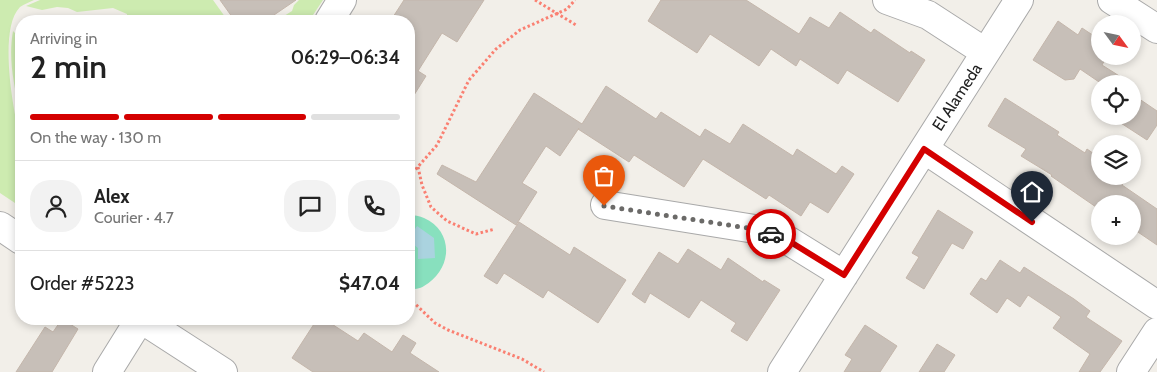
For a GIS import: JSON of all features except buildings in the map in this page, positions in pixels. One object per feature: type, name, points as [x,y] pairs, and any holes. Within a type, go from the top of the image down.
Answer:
[{"type":"street","points":[[333,15],[342,0]]},
{"type":"street","points":[[887,0],[928,15],[985,52]]},
{"type":"street","name":"El Alameda","points":[[782,372],[1019,0]]},
{"type":"street","points":[[1112,0],[1157,29]]},
{"type":"street","points":[[924,149],[1157,305]]},
{"type":"street","points":[[604,206],[761,230],[789,241],[844,275]]},
{"type":"street","points":[[0,226],[15,236]]},
{"type":"street","points":[[107,372],[137,325]]},
{"type":"street","points":[[150,325],[223,372]]},
{"type":"street","points":[[1131,372],[1157,332]]},
{"type":"path","points":[[534,0],[576,25]]},
{"type":"path","points":[[415,170],[436,146],[469,80],[496,48],[520,30],[567,8],[575,0]]},
{"type":"path","points":[[418,167],[422,185],[432,207],[447,221],[476,234],[495,229]]},
{"type":"path","points":[[415,304],[435,323],[448,330],[522,359],[544,372]]},
{"type":"green space","points":[[0,0],[34,0],[20,7],[14,17],[10,30],[10,80],[15,113],[15,203],[0,193]]},
{"type":"green space","points":[[40,0],[213,0],[224,15],[127,15],[113,8],[77,12],[68,8],[57,7],[42,10],[26,6]]},
{"type":"green space","points":[[299,0],[323,0],[313,15],[286,15],[292,11],[294,5]]},
{"type":"green space","points":[[13,31],[15,33],[15,87],[11,62]]},
{"type":"green space","points":[[415,216],[422,217],[434,224],[441,232],[445,241],[446,251],[440,271],[433,279],[415,289]]},
{"type":"water","points":[[417,226],[434,238],[435,258],[418,259],[418,248],[415,246],[415,229]]},
{"type":"way so far","points":[[604,206],[761,230],[771,234]]},
{"type":"route","points":[[771,234],[789,241],[844,275],[924,149],[1032,222]]}]
